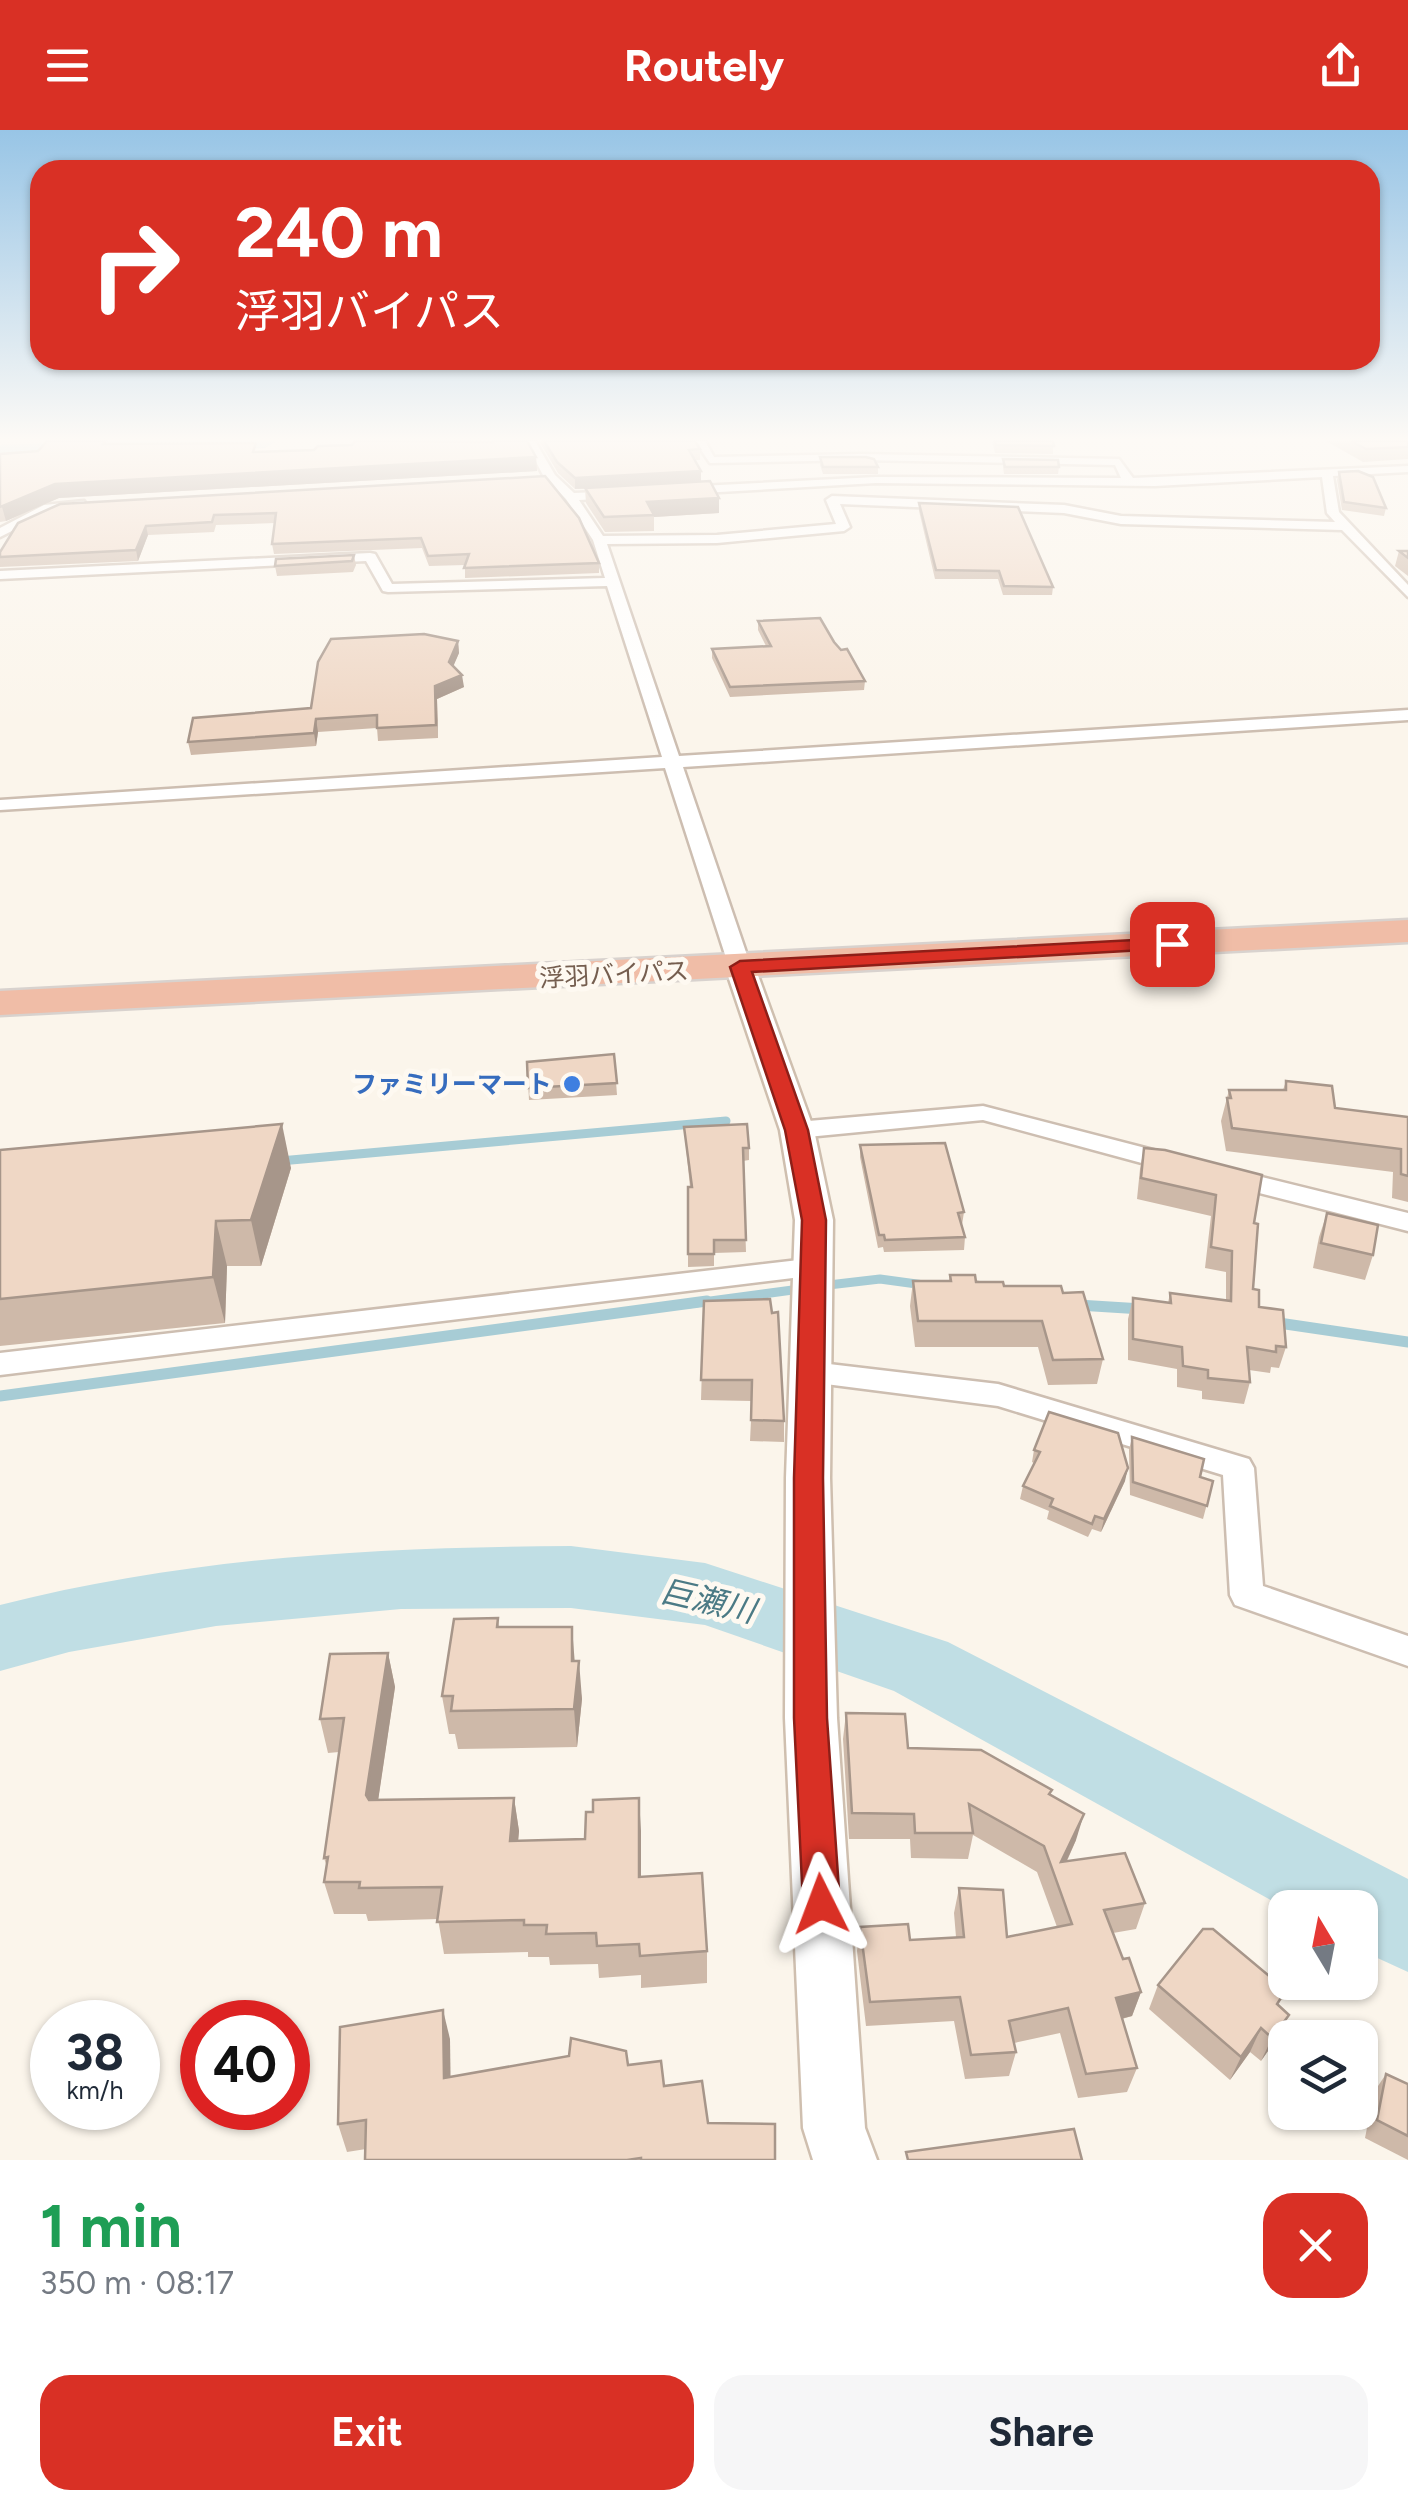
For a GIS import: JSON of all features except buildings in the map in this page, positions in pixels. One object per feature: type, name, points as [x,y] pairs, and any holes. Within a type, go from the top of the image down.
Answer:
[{"type":"highway","name":"浮羽バイパス","points":[[0,1003],[1408,931]]},
{"type":"street","points":[[596,536],[669,762],[796,1130],[814,1220],[808,1478],[810,1718],[834,2128],[845,2160]]},
{"type":"street","points":[[599,540],[755,536]]},
{"type":"street","points":[[1356,536],[1387,560],[1408,593]]},
{"type":"street","points":[[0,576],[370,557],[388,588],[611,582]]},
{"type":"street","points":[[0,805],[1408,715]]},
{"type":"street","points":[[796,1130],[983,1113],[1408,1222]]},
{"type":"street","points":[[0,1364],[815,1284]]},
{"type":"street","points":[[812,1373],[998,1395],[1238,1468],[1247,1595],[1408,1651]]},
{"type":"waterway","points":[[280,1161],[726,1121]]},
{"type":"waterway","points":[[820,1286],[880,1279],[924,1285]]},
{"type":"waterway","points":[[688,1304],[800,1289]]},
{"type":"waterway","points":[[0,1396],[707,1301]]},
{"type":"waterway","points":[[1078,1305],[1142,1309]]},
{"type":"waterway","points":[[1272,1322],[1408,1342]]},
{"type":"waterway","name":"巨瀬川","points":[[0,1638],[69,1620],[216,1595],[401,1578],[571,1577],[705,1594],[920,1666],[1408,1927]]},
{"type":"place","name":"ファミリーマート","points":[[572,1084]]},
{"type":"route","points":[[821,1904],[810,1718],[808,1478],[816,1267],[814,1220],[796,1130],[740,967],[1172,944]]}]
